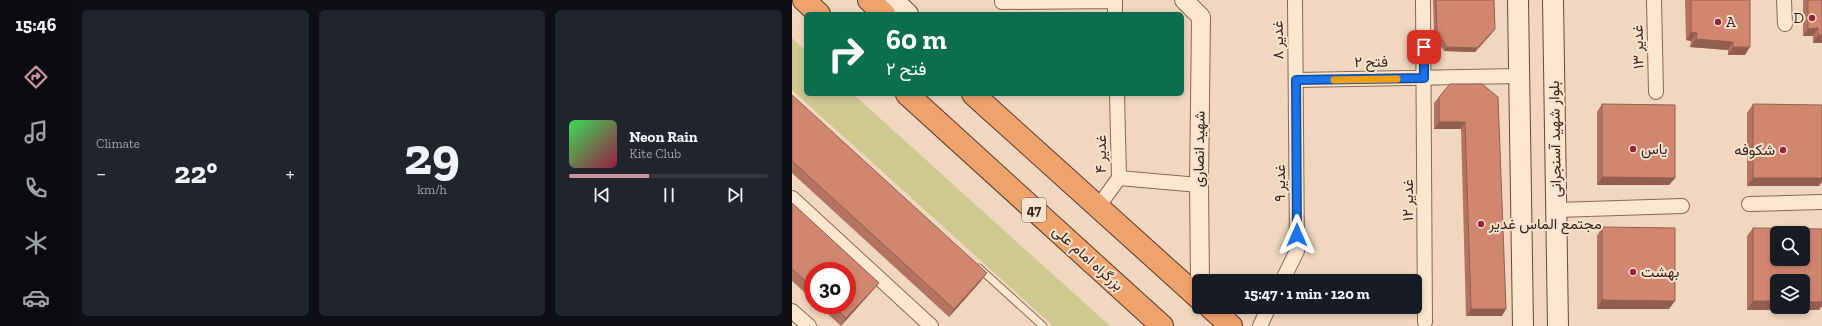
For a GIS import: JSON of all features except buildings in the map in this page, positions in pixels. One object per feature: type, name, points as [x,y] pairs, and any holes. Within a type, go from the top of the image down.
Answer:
[{"type":"highway","points":[[804,0],[817,12]]},
{"type":"highway","points":[[869,0],[882,12]]},
{"type":"highway","name":"بزرگراه امام علی","points":[[909,96],[1162,326]]},
{"type":"highway","points":[[978,97],[1192,292]]},
{"type":"highway","points":[[1218,314],[1231,326]]},
{"type":"main road","points":[[893,0],[906,12]]},
{"type":"main road","points":[[1518,0],[1523,326]]},
{"type":"main road","name":"بلوار شهید آسنجرانی","points":[[1553,0],[1558,326]]},
{"type":"street","points":[[1002,0],[1002,2],[1115,1],[1115,12]]},
{"type":"street","name":"شهید انصاری","points":[[1184,0],[1201,17],[1199,184],[1200,274]]},
{"type":"street","name":"غدیر ۸","points":[[1295,0],[1296,80]]},
{"type":"street","name":"غدیر ۱۲","points":[[1423,0],[1425,322]]},
{"type":"street","name":"غدیر ۱۳","points":[[1654,0],[1656,92]]},
{"type":"street","points":[[1784,0],[1785,24]]},
{"type":"street","name":"فتح ۲","points":[[1296,80],[1519,76]]},
{"type":"street","name":"غدیر ۹","points":[[1286,274],[1297,251],[1296,80]]},
{"type":"street","name":"غدیر ۴","points":[[1098,207],[1119,178],[1117,96]]},
{"type":"street","points":[[1119,178],[1199,184]]},
{"type":"street","points":[[792,198],[932,326]]},
{"type":"street","points":[[1749,204],[1822,202]]},
{"type":"street","points":[[1556,210],[1682,206]]},
{"type":"street","points":[[792,311],[809,326]]},
{"type":"street","points":[[1260,326],[1266,314]]},
{"type":"lane","points":[[973,263],[1043,326]]},
{"type":"shaded area","points":[[792,38],[804,49],[804,96],[855,96],[1110,326],[1053,326],[792,90]]},
{"type":"slow traffic","points":[[1334,80],[1397,79]]},
{"type":"place","name":"D","points":[[1812,18]]},
{"type":"place","name":"A","points":[[1718,22]]},
{"type":"place","name":"یاس","points":[[1633,149]]},
{"type":"place","name":"شکوفه","points":[[1783,150]]},
{"type":"place","name":"مجتمع الماس غدیر","points":[[1481,224]]},
{"type":"place","name":"بهشت","points":[[1633,272]]},
{"type":"route","points":[[1297,235],[1296,80],[1424,78],[1424,47]]}]
